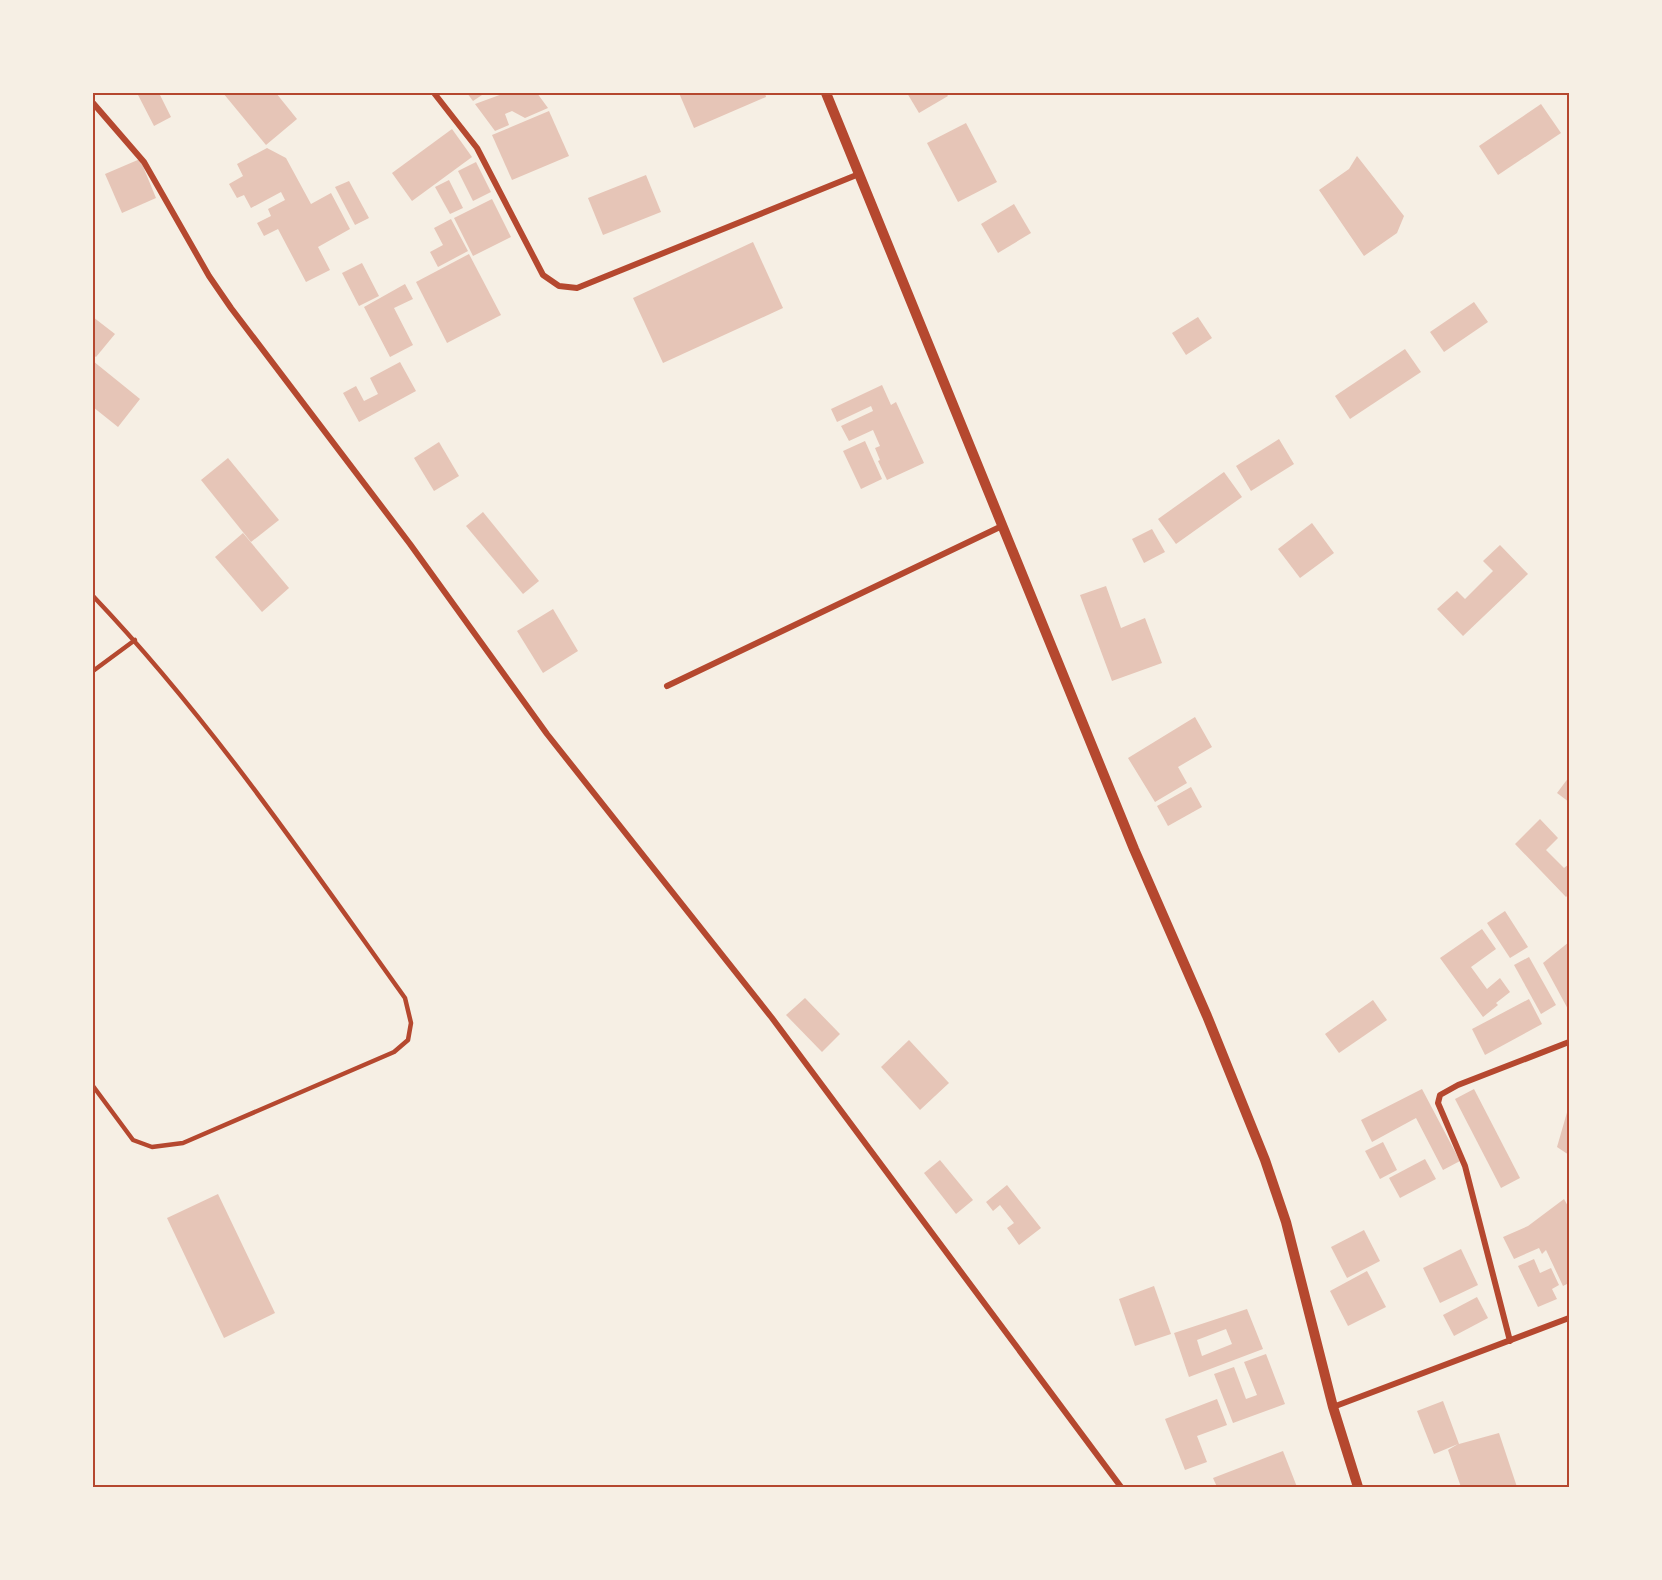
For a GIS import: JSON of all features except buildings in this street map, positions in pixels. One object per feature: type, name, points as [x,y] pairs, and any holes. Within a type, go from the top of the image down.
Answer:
[{"type":"street","points":[[435,93],[477,148],[543,275],[559,286],[577,288],[859,174]]},
{"type":"street","points":[[826,93],[1134,849],[1207,1016],[1265,1160],[1286,1222],[1333,1407],[1358,1487]]},
{"type":"street","points":[[93,103],[144,162],[209,276],[231,308],[410,544],[547,734],[772,1018],[1121,1487]]},
{"type":"street","points":[[666,686],[1002,526]]},
{"type":"street","points":[[1510,1341],[1465,1166],[1438,1103],[1440,1095],[1458,1085],[1569,1042]]},
{"type":"street","points":[[1333,1407],[1569,1318]]},
{"type":"lane","points":[[93,596],[135,640],[266,803],[405,998],[411,1023],[408,1041],[394,1052],[183,1143],[152,1147],[134,1140],[93,1086]]},
{"type":"lane","points":[[93,671],[135,640]]}]
